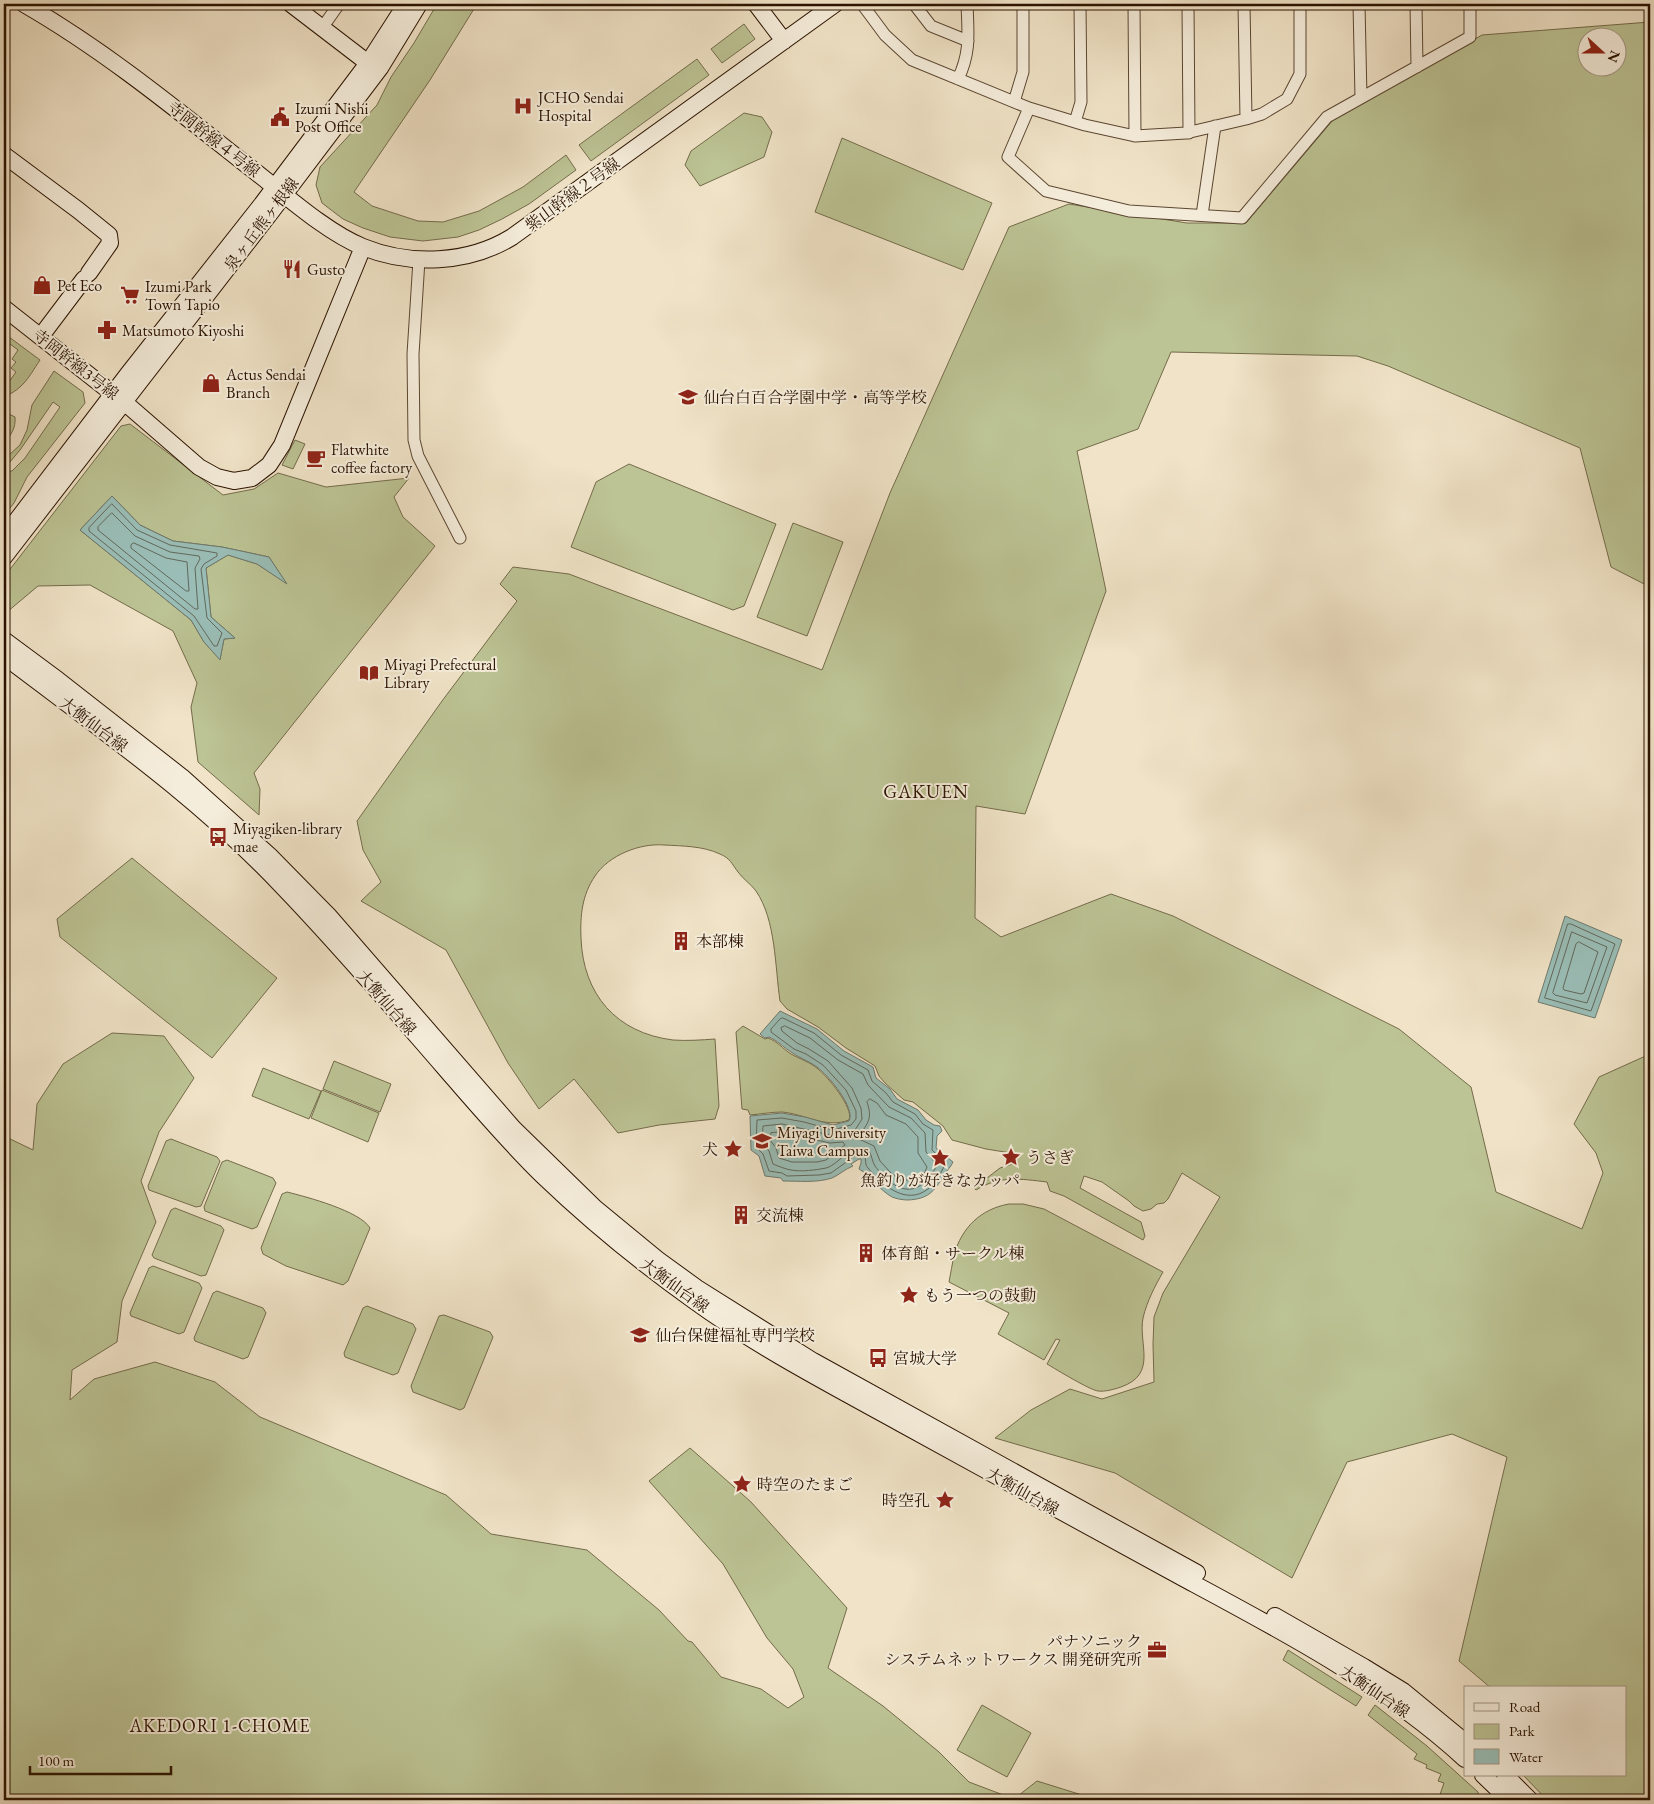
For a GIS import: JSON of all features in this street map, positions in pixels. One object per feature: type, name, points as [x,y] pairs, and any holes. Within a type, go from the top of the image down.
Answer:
[{"type":"main road","name":"寺岡幹線４号線","points":[[24,4],[52,20],[145,85],[280,190]]},
{"type":"main road","points":[[291,4],[368,63]]},
{"type":"main road","name":"泉ヶ丘熊ヶ根線","points":[[280,190],[368,63],[406,4]]},
{"type":"main road","name":"泉ヶ丘熊ヶ根線","points":[[4,537],[118,398],[280,190],[380,68],[419,4]]},
{"type":"main road","points":[[756,4],[784,41]]},
{"type":"main road","name":"紫山幹線２号線","points":[[280,190],[327,226],[363,247],[399,258],[419,260],[459,257],[485,250],[506,241],[834,4]]},
{"type":"main road","points":[[4,155],[109,235],[110,243],[41,336]]},
{"type":"main road","name":"寺岡幹線3号線","points":[[4,308],[118,398],[199,467],[217,477],[234,481],[252,478],[269,465],[282,445],[363,247]]},
{"type":"main road","name":"泉ヶ丘熊ヶ根線","points":[[4,557],[118,398]]},
{"type":"main road","name":"大衡仙台線","points":[[4,640],[182,776],[271,857],[497,1128],[542,1175],[618,1244],[699,1305],[836,1388],[1260,1620],[1382,1694],[1464,1758]]},
{"type":"main road","name":"大衡仙台線","points":[[4,656],[157,771],[211,817],[280,883],[323,920],[513,1128],[594,1208],[657,1259],[697,1288],[814,1360],[1316,1638],[1403,1692],[1464,1741]]},
{"type":"main road","points":[[1485,1776],[1512,1793]]},
{"type":"street","points":[[322,28],[339,4]]},
{"type":"street","points":[[862,4],[885,35],[912,60],[1029,108],[1075,122],[1135,136],[1189,133],[1262,114],[1287,99],[1300,74],[1300,4]]},
{"type":"street","points":[[914,4],[931,26],[968,41]]},
{"type":"street","points":[[958,79],[965,62],[968,41],[967,4]]},
{"type":"street","points":[[1014,102],[1023,72],[1023,4]]},
{"type":"street","points":[[1075,122],[1081,102],[1080,4]]},
{"type":"street","points":[[1134,4],[1135,136]]},
{"type":"street","points":[[1188,4],[1189,133]]},
{"type":"street","points":[[1244,4],[1246,119]]},
{"type":"street","points":[[1359,4],[1361,98]]},
{"type":"street","points":[[1416,4],[1417,67]]},
{"type":"street","points":[[1029,108],[1008,157],[1046,191],[1128,211],[1242,218],[1327,117],[1470,37],[1470,4]]},
{"type":"street","points":[[1202,215],[1215,126]]},
{"type":"street","points":[[419,260],[413,354],[414,440],[418,456],[460,538]]},
{"type":"green space","points":[[437,4],[477,4],[430,80],[354,192],[372,206],[418,221],[443,222],[479,211],[523,187],[566,155],[576,170],[529,204],[479,230],[458,237],[423,241],[390,237],[343,219],[322,203],[316,185],[320,167],[377,105],[391,77]]},
{"type":"green space","points":[[1650,22],[1650,587],[1611,567],[1580,448],[1388,366],[1357,356],[1171,352],[1138,429],[1077,451],[1106,591],[1025,814],[976,806],[975,918],[1001,937],[1111,894],[1173,916],[1399,1029],[1471,1087],[1496,1192],[1582,1229],[1603,1173],[1596,1153],[1574,1124],[1599,1077],[1650,1054],[1650,1800],[1547,1800],[1524,1776],[1626,1776],[1626,1686],[1489,1686],[1459,1661],[1507,1457],[1452,1434],[1347,1462],[1292,1578],[1115,1473],[995,1438],[1031,1410],[1070,1389],[1102,1399],[1154,1382],[1154,1317],[1163,1293],[1220,1197],[1182,1173],[1164,1203],[1157,1204],[1151,1209],[1143,1211],[1102,1182],[1084,1176],[1080,1188],[1141,1222],[1145,1236],[1143,1240],[1064,1196],[1050,1191],[1047,1182],[1019,1179],[1002,1180],[976,1190],[974,1188],[1000,1168],[1013,1164],[1017,1154],[986,1149],[952,1140],[943,1126],[913,1102],[904,1100],[885,1083],[879,1076],[875,1066],[846,1048],[818,1027],[787,1009],[780,1001],[771,930],[763,903],[756,891],[740,875],[729,859],[713,851],[693,847],[664,845],[635,848],[608,862],[595,876],[587,891],[581,922],[583,958],[588,977],[606,1007],[619,1019],[635,1029],[653,1036],[673,1040],[715,1039],[719,1106],[715,1119],[659,1125],[618,1133],[574,1079],[539,1109],[508,1063],[446,950],[361,901],[381,882],[363,850],[357,821],[442,701],[517,601],[500,584],[513,567],[569,574],[822,670],[890,493],[1009,227],[1069,204],[1187,223],[1246,223],[1333,120],[1482,35]]},
{"type":"green space","points":[[744,24],[755,39],[722,63],[711,49]]},
{"type":"green space","points":[[697,59],[709,75],[591,161],[579,145]]},
{"type":"green space","points":[[744,113],[762,117],[772,132],[764,157],[700,186],[685,165],[691,151]]},
{"type":"green space","points":[[842,138],[992,203],[963,270],[815,212]]},
{"type":"green space","points":[[9,337],[40,360],[21,386],[4,397],[4,389],[16,372],[11,368],[16,362],[12,359],[18,350],[6,341]]},
{"type":"green space","points":[[54,371],[83,392],[85,403],[27,477],[14,503],[6,513],[4,511],[4,472],[12,471],[25,458],[60,407],[53,402],[20,450],[10,462],[7,460],[9,455],[20,445],[27,430],[32,405]]},
{"type":"green space","points":[[4,414],[15,417],[15,425],[4,443]]},
{"type":"green space","points":[[130,424],[223,495],[254,489],[278,473],[326,487],[409,478],[394,497],[403,517],[435,546],[254,773],[260,789],[259,815],[198,762],[191,707],[197,683],[173,631],[90,585],[38,586],[7,612],[4,607],[4,577],[121,426]],"holes":[[[112,496],[140,525],[173,541],[222,547],[269,557],[286,583],[257,564],[228,555],[206,568],[211,617],[235,638],[224,639],[220,659],[204,642],[191,620],[80,530]]]},
{"type":"green space","points":[[295,440],[305,444],[293,469],[282,465]]},
{"type":"green space","points":[[629,464],[776,524],[744,606],[733,610],[571,547],[596,482]]},
{"type":"green space","points":[[793,523],[843,542],[807,636],[757,617]]},
{"type":"green space","points":[[132,858],[277,978],[212,1058],[60,937],[57,919]]},
{"type":"green space","points":[[743,1026],[765,1039],[768,1038],[774,1041],[791,1054],[818,1069],[834,1085],[844,1101],[850,1115],[849,1120],[832,1123],[782,1112],[750,1115],[748,1110],[742,1109],[736,1032]]},
{"type":"green space","points":[[112,1033],[164,1036],[194,1078],[159,1132],[141,1181],[156,1222],[122,1301],[117,1342],[72,1370],[70,1400],[94,1379],[155,1362],[215,1382],[260,1417],[446,1495],[491,1534],[587,1550],[659,1610],[688,1641],[692,1642],[721,1677],[761,1689],[788,1708],[804,1697],[793,1669],[767,1638],[723,1564],[649,1481],[690,1448],[751,1502],[847,1608],[828,1668],[883,1706],[939,1752],[969,1782],[1014,1799],[1037,1781],[1098,1800],[4,1800],[4,1136],[33,1150],[37,1104],[63,1064]]},
{"type":"green space","points":[[334,1061],[391,1084],[380,1112],[323,1089]]},
{"type":"green space","points":[[263,1068],[321,1091],[309,1119],[252,1096]]},
{"type":"green space","points":[[322,1090],[379,1113],[368,1142],[311,1118]]},
{"type":"green space","points":[[171,1139],[217,1157],[220,1161],[201,1206],[196,1207],[149,1190],[148,1186],[166,1141]]},
{"type":"green space","points":[[227,1160],[273,1178],[276,1183],[257,1227],[252,1229],[205,1211],[204,1207],[222,1162]]},
{"type":"green space","points":[[287,1192],[345,1210],[356,1216],[370,1228],[348,1281],[343,1285],[286,1266],[263,1254],[261,1248],[282,1194]]},
{"type":"green space","points":[[1023,1204],[1044,1209],[1163,1272],[1143,1318],[1143,1366],[1139,1374],[1132,1381],[1121,1387],[1104,1391],[1094,1390],[1081,1384],[1047,1364],[1060,1340],[1056,1339],[1044,1360],[998,1334],[1009,1313],[949,1282],[954,1255],[962,1236],[968,1228],[981,1215],[999,1206]]},
{"type":"green space","points":[[175,1208],[221,1226],[224,1230],[206,1275],[201,1276],[154,1258],[152,1255],[171,1210]]},
{"type":"green space","points":[[153,1266],[199,1283],[202,1288],[184,1332],[179,1334],[131,1316],[130,1313],[149,1268]]},
{"type":"green space","points":[[217,1291],[263,1308],[266,1313],[248,1357],[243,1359],[195,1341],[194,1338],[213,1293]]},
{"type":"green space","points":[[367,1306],[413,1324],[416,1329],[398,1373],[393,1375],[345,1357],[344,1353],[363,1308]]},
{"type":"green space","points":[[444,1315],[490,1332],[493,1337],[464,1408],[460,1410],[413,1392],[411,1386],[439,1316]]},
{"type":"green space","points":[[1288,1650],[1362,1697],[1356,1706],[1283,1660]]},
{"type":"green space","points":[[982,1705],[1031,1733],[1007,1777],[957,1750]]},
{"type":"green space","points":[[1375,1705],[1427,1746],[1478,1792],[1479,1800],[1438,1800],[1444,1783],[1438,1781],[1441,1774],[1426,1768],[1427,1765],[1414,1759],[1417,1754],[1368,1715]]},
{"type":"water","points":[[112,496],[140,525],[173,541],[222,547],[269,557],[287,584],[257,564],[228,555],[206,568],[211,617],[235,638],[224,639],[220,660],[204,642],[191,620],[80,530]]},
{"type":"water","points":[[1565,916],[1622,940],[1595,1018],[1538,1002]]},
{"type":"water","points":[[780,1011],[817,1029],[844,1051],[873,1067],[876,1078],[890,1089],[897,1099],[918,1110],[926,1120],[940,1126],[942,1131],[937,1136],[936,1148],[953,1162],[930,1194],[908,1200],[892,1197],[859,1169],[861,1159],[851,1164],[853,1166],[835,1177],[826,1180],[783,1181],[781,1178],[765,1176],[759,1156],[751,1150],[750,1116],[782,1113],[833,1125],[849,1121],[850,1115],[840,1092],[822,1071],[775,1040],[769,1037],[765,1038],[760,1034]]},
{"type":"place","name":"JCHO Sendai Hospital","points":[[523,106]]},
{"type":"place","name":"Izumi Nishi Post Office","points":[[280,117]]},
{"type":"place","name":"Gusto","points":[[292,269]]},
{"type":"place","name":"Pet Eco","points":[[42,285]]},
{"type":"place","name":"Izumi Park Town Tapio","points":[[130,295]]},
{"type":"place","name":"Matsumoto Kiyoshi","points":[[107,330]]},
{"type":"place","name":"Actus Sendai Branch","points":[[211,383]]},
{"type":"place","name":"仙台白百合学園中学・高等学校","points":[[688,397]]},
{"type":"place","name":"Flatwhite coffee factory","points":[[316,458]]},
{"type":"place","name":"Miyagi Prefectural Library","points":[[369,673]]},
{"type":"place","name":"Miyagiken-library mae","points":[[218,837]]},
{"type":"place","name":"本部棟","points":[[681,941]]},
{"type":"place","name":"Miyagi University Taiwa Campus","points":[[762,1141]]},
{"type":"place","name":"犬","points":[[733,1149]]},
{"type":"place","name":"うさぎ","points":[[1011,1157]]},
{"type":"place","name":"魚釣りが好きなカッパ","points":[[940,1158]]},
{"type":"place","name":"交流棟","points":[[741,1215]]},
{"type":"place","name":"体育館・サークル棟","points":[[866,1253]]},
{"type":"place","name":"もう一つの鼓動","points":[[909,1295]]},
{"type":"place","name":"仙台保健福祉専門学校","points":[[640,1335]]},
{"type":"place","name":"宮城大学","points":[[878,1358]]},
{"type":"place","name":"時空のたまご","points":[[742,1484]]},
{"type":"place","name":"時空孔","points":[[945,1500]]},
{"type":"place","name":"パナソニック システムネットワークス 開発研究所","points":[[1157,1650]]},
{"type":"district","name":"GAKUEN","points":[[926,791]]},
{"type":"district","name":"AKEDORI 1-CHOME","points":[[220,1726]]}]
